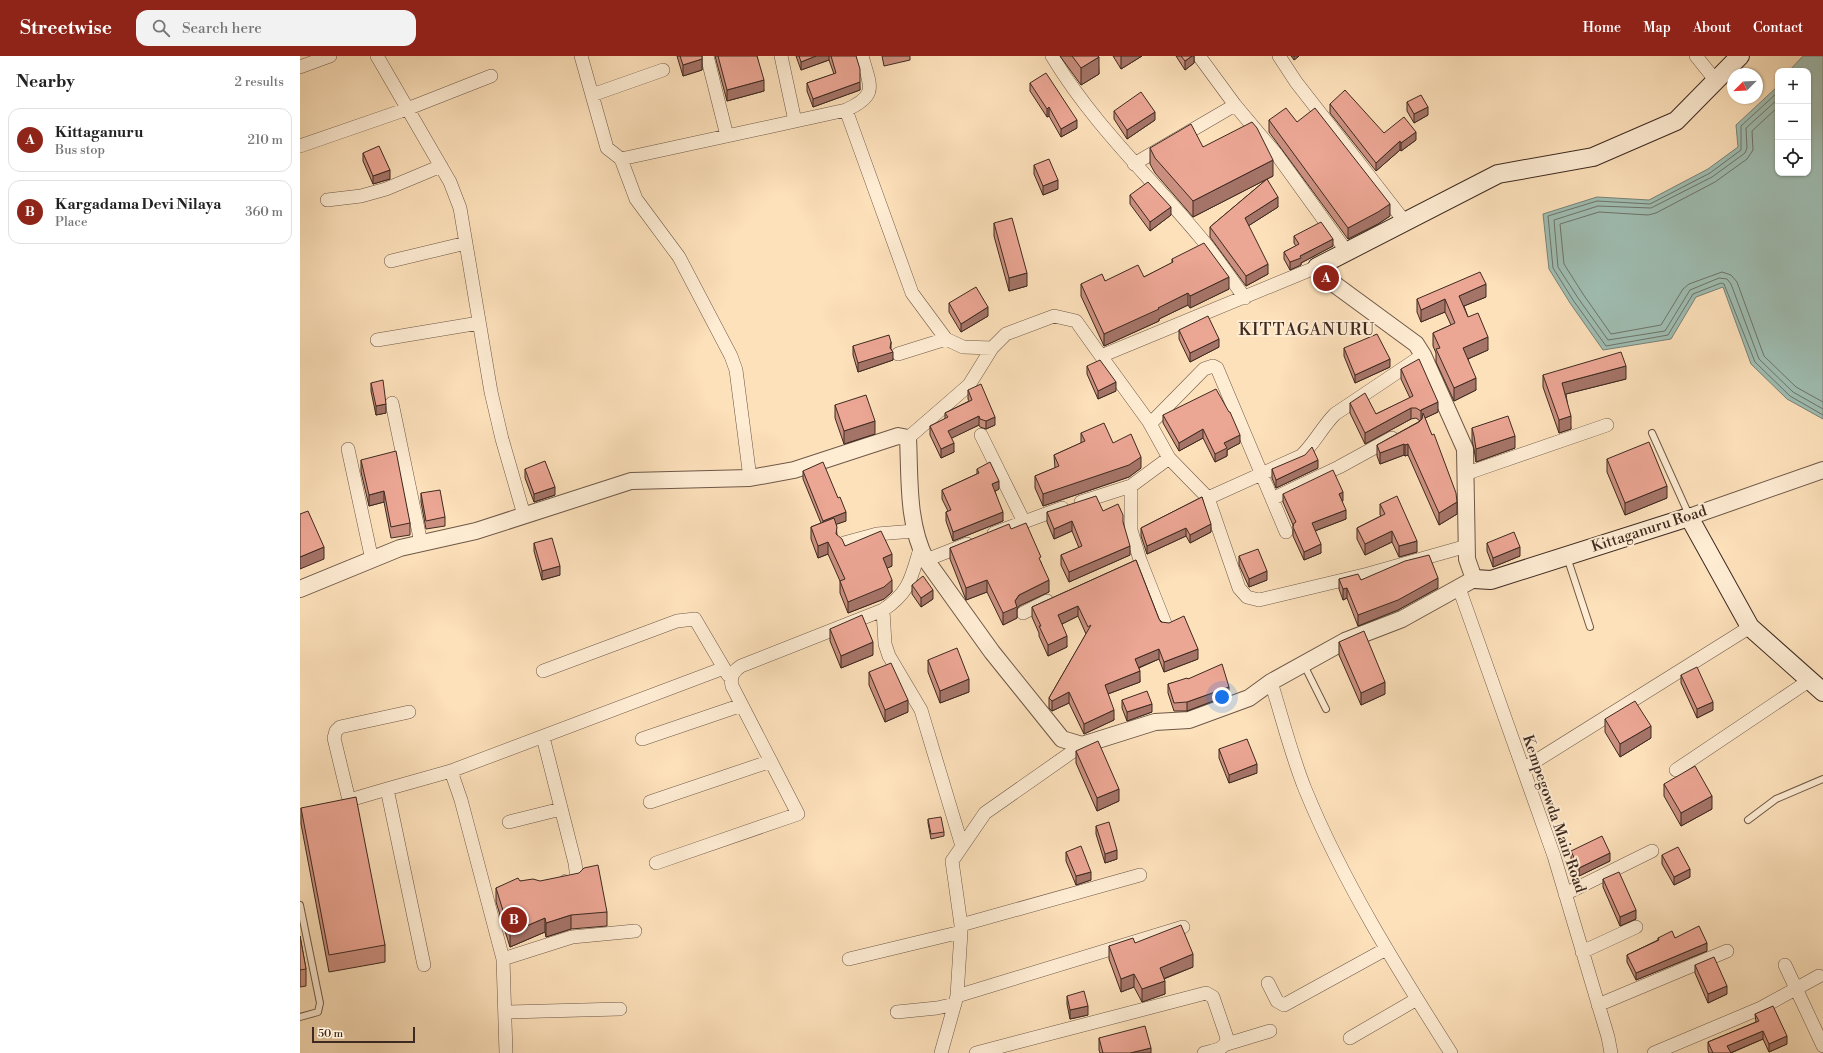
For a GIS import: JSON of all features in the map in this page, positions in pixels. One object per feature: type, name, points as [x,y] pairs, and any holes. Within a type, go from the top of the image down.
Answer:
[{"type":"main road","points":[[1317,267],[1498,174],[1593,157],[1676,121],[1740,56]]},
{"type":"main road","points":[[1689,516],[1750,627],[1823,692]]},
{"type":"main road","name":"Kittaganuru Road","points":[[1466,584],[1491,580],[1689,516]]},
{"type":"street","points":[[300,66],[330,56]]},
{"type":"street","points":[[377,56],[450,182],[460,208],[480,323],[490,392],[524,514]]},
{"type":"street","points":[[581,56],[607,148],[621,158],[636,199],[679,257],[731,356],[736,370],[750,478]]},
{"type":"street","points":[[707,56],[727,136]]},
{"type":"street","points":[[781,56],[795,121]]},
{"type":"street","points":[[621,158],[846,110],[859,104],[867,97],[870,89],[862,56]]},
{"type":"street","points":[[1052,56],[1068,82],[1134,164],[1200,238],[1245,298]]},
{"type":"street","points":[[1199,56],[1235,105],[1277,155],[1347,252]]},
{"type":"street","points":[[1279,56],[1296,82],[1405,222]]},
{"type":"street","points":[[1696,56],[1716,81]]},
{"type":"street","points":[[592,95],[663,70]]},
{"type":"street","points":[[300,146],[407,109],[491,76]]},
{"type":"street","points":[[1134,164],[1235,105]]},
{"type":"street","points":[[846,110],[912,293],[946,339],[963,347],[992,348]]},
{"type":"street","points":[[327,200],[361,196],[386,189],[440,166]]},
{"type":"street","points":[[391,261],[466,243]]},
{"type":"street","points":[[941,1053],[956,1000],[961,928],[952,861],[985,813],[1082,745],[1155,722],[1189,720],[1223,709],[1249,698],[1271,682],[1345,641],[1402,619],[1466,584],[1467,546],[1465,449],[1423,355],[1416,344],[1326,278],[1317,267],[1245,298],[1100,356]]},
{"type":"street","points":[[908,438],[969,385],[992,348],[1006,334],[1054,316],[1076,321],[1150,424],[1169,458],[1208,498],[1239,588],[1247,597],[1259,600],[1368,574],[1467,546]]},
{"type":"street","points":[[377,340],[480,323]]},
{"type":"street","points":[[898,354],[946,339]]},
{"type":"street","points":[[1208,498],[1301,456],[1307,451],[1327,422],[1335,414],[1423,355]]},
{"type":"street","points":[[1150,424],[1204,369],[1213,366],[1219,372],[1286,532]]},
{"type":"street","points":[[392,403],[421,543]]},
{"type":"street","points":[[1466,474],[1607,425]]},
{"type":"street","points":[[1272,499],[1339,467],[1401,434]]},
{"type":"street","points":[[980,435],[1024,522]]},
{"type":"street","points":[[300,589],[400,548],[476,531],[524,514],[631,481],[750,478],[794,470],[898,436],[908,438]]},
{"type":"street","points":[[908,438],[914,531],[923,555],[992,652],[1062,739],[1082,745]]},
{"type":"street","points":[[348,449],[372,560]]},
{"type":"street","points":[[731,680],[736,669],[741,666],[883,610],[897,601],[909,584],[923,555],[1131,486],[1169,458]]},
{"type":"street","name":"Kittaganuru Road","points":[[1689,516],[1823,470]]},
{"type":"street","points":[[1131,486],[1131,530],[1140,560],[1166,626]]},
{"type":"street","points":[[844,543],[877,534],[914,531]]},
{"type":"street","points":[[1126,566],[1140,560]]},
{"type":"street","name":"Kempegowda Main Road","points":[[1466,584],[1523,769],[1554,856],[1598,1005],[1610,1053]]},
{"type":"street","points":[[1024,613],[1057,596]]},
{"type":"street","points":[[883,610],[885,644],[889,656],[921,710],[962,846]]},
{"type":"street","points":[[543,671],[677,621],[695,619],[724,668],[798,814],[656,863]]},
{"type":"street","points":[[1523,769],[1750,627]]},
{"type":"street","points":[[409,712],[340,727],[336,731],[334,738],[348,796],[353,799],[451,771],[724,668]]},
{"type":"street","points":[[1676,770],[1810,680]]},
{"type":"street","points":[[1271,682],[1305,788],[1337,858],[1386,950],[1451,1053]]},
{"type":"street","points":[[642,739],[742,705]]},
{"type":"street","points":[[543,736],[575,863],[577,880],[554,884]]},
{"type":"street","points":[[650,802],[771,761]]},
{"type":"street","points":[[451,771],[461,800],[503,958],[506,1053]]},
{"type":"street","points":[[387,789],[424,965]]},
{"type":"street","points":[[509,822],[561,809]]},
{"type":"street","points":[[1565,894],[1652,851]]},
{"type":"street","points":[[848,959],[961,928],[1140,875]]},
{"type":"street","points":[[897,1012],[937,1008],[956,1000],[1183,927]]},
{"type":"street","points":[[1582,952],[1636,927]]},
{"type":"street","points":[[503,958],[572,937],[635,931]]},
{"type":"street","points":[[1268,983],[1277,1001],[1284,1005],[1386,950]]},
{"type":"street","points":[[1598,1005],[1727,951]]},
{"type":"street","points":[[1785,964],[1823,1046]]},
{"type":"street","points":[[1654,1053],[1762,1008],[1819,976]]},
{"type":"street","points":[[976,1053],[1206,993],[1213,997],[1227,1038],[1226,1044]]},
{"type":"street","points":[[1350,1038],[1417,999]]},
{"type":"street","points":[[505,1012],[620,1008]]},
{"type":"street","points":[[1204,1053],[1223,1047],[1226,1044],[1270,1031]]},
{"type":"lane","points":[[1652,433],[1689,516]]},
{"type":"lane","points":[[1567,556],[1590,627]]},
{"type":"lane","points":[[1303,664],[1326,709]]},
{"type":"lane","points":[[1748,820],[1776,800],[1823,779]]},
{"type":"lane","points":[[300,906],[320,1004],[318,1012],[300,1017]]},
{"type":"water","points":[[1803,56],[1823,56],[1823,419],[1787,399],[1751,364],[1723,287],[1696,297],[1671,339],[1603,350],[1570,303],[1549,269],[1543,214],[1597,197],[1649,200],[1708,169],[1738,147],[1736,125],[1759,104],[1763,104],[1763,100],[1775,89],[1775,176],[1811,176],[1811,68],[1792,68]]},
{"type":"building","points":[[680,56],[702,56],[702,59],[683,65]]},
{"type":"building","points":[[718,56],[757,56],[764,80],[727,90]]},
{"type":"building","points":[[799,56],[816,56],[801,62]]},
{"type":"building","points":[[831,56],[856,56],[860,69],[860,82],[813,99],[807,83],[836,73]]},
{"type":"building","points":[[1072,56],[1098,56],[1099,57],[1081,68]]},
{"type":"building","points":[[1181,56],[1192,56],[1185,61]]},
{"type":"building","points":[[1046,73],[1077,120],[1061,129],[1049,107],[1047,109],[1030,83]]},
{"type":"building","points":[[1345,90],[1384,133],[1404,117],[1416,132],[1401,143],[1400,141],[1376,163],[1330,104]]},
{"type":"building","points":[[1141,92],[1155,112],[1127,130],[1114,111]]},
{"type":"building","points":[[1421,95],[1428,107],[1414,114],[1407,102]]},
{"type":"building","points":[[1286,108],[1297,122],[1315,108],[1390,204],[1348,228],[1269,120]]},
{"type":"building","points":[[1252,122],[1257,128],[1273,160],[1193,201],[1155,158],[1150,148],[1191,124],[1203,147]]},
{"type":"building","points":[[379,146],[390,170],[373,176],[363,153]]},
{"type":"building","points":[[1049,159],[1058,180],[1043,186],[1034,165]]},
{"type":"building","points":[[1267,179],[1278,197],[1245,218],[1268,264],[1246,276],[1210,227]]},
{"type":"building","points":[[1148,182],[1171,207],[1150,222],[1130,195]]},
{"type":"building","points":[[1012,218],[1027,273],[1009,278],[994,223]]},
{"type":"building","points":[[1321,222],[1333,239],[1300,256],[1301,258],[1290,262],[1284,252],[1299,244],[1294,236]]},
{"type":"building","points":[[1204,243],[1229,277],[1190,296],[1188,293],[1158,308],[1159,309],[1104,334],[1081,284],[1102,274],[1105,281],[1138,265],[1144,277],[1173,262],[1172,259]]},
{"type":"building","points":[[1480,272],[1486,284],[1459,296],[1468,317],[1478,313],[1488,337],[1463,348],[1476,378],[1454,388],[1436,349],[1440,348],[1433,333],[1455,323],[1445,299],[1421,310],[1417,299]]},
{"type":"building","points":[[976,287],[988,307],[961,324],[949,303]]},
{"type":"building","points":[[1208,316],[1219,339],[1190,353],[1179,330]]},
{"type":"building","points":[[1377,334],[1390,359],[1355,375],[1344,348]]},
{"type":"building","points":[[889,335],[891,342],[890,348],[893,352],[858,363],[853,346]]},
{"type":"building","points":[[1621,352],[1626,366],[1562,383],[1571,416],[1559,420],[1543,375]]},
{"type":"building","points":[[1419,359],[1438,402],[1421,411],[1416,408],[1411,408],[1365,433],[1350,403],[1365,393],[1376,414],[1413,396],[1401,369]]},
{"type":"building","points":[[1100,360],[1116,382],[1098,391],[1087,366]]},
{"type":"building","points":[[383,380],[386,404],[376,406],[371,383]]},
{"type":"building","points":[[981,384],[995,417],[986,421],[980,419],[979,416],[948,431],[954,443],[941,449],[930,426],[948,417],[945,413],[972,400],[968,390]]},
{"type":"building","points":[[1216,389],[1230,412],[1240,435],[1224,443],[1227,448],[1215,454],[1203,429],[1179,443],[1163,415]]},
{"type":"building","points":[[866,395],[875,421],[844,431],[835,405]]},
{"type":"building","points":[[1423,413],[1432,435],[1434,434],[1456,493],[1457,502],[1439,513],[1408,444],[1404,444],[1380,453],[1377,445],[1419,422],[1422,419]]},
{"type":"building","points":[[1508,416],[1515,436],[1476,449],[1472,428]]},
{"type":"building","points":[[1104,423],[1113,443],[1131,434],[1141,457],[1129,465],[1043,494],[1035,476],[1059,466],[1054,455],[1085,441],[1081,433]]},
{"type":"building","points":[[1649,442],[1667,486],[1625,503],[1607,459]]},
{"type":"building","points":[[1312,447],[1318,460],[1276,480],[1272,469],[1305,455]]},
{"type":"building","points":[[396,451],[410,523],[391,527],[384,491],[369,495],[361,460]]},
{"type":"building","points":[[545,461],[555,487],[534,494],[525,469]]},
{"type":"building","points":[[823,462],[838,498],[840,497],[846,512],[823,521],[803,471]]},
{"type":"building","points":[[990,462],[999,481],[992,484],[1003,512],[953,532],[946,512],[951,510],[942,490],[979,473],[977,469]]},
{"type":"building","points":[[1333,470],[1343,492],[1339,494],[1346,510],[1312,523],[1321,544],[1304,552],[1293,527],[1294,523],[1296,522],[1283,494]]},
{"type":"building","points":[[440,490],[445,517],[426,521],[421,493]]},
{"type":"building","points":[[1096,496],[1103,511],[1118,504],[1123,515],[1123,522],[1130,546],[1069,572],[1061,555],[1082,546],[1072,521],[1054,529],[1047,512]]},
{"type":"building","points":[[1397,496],[1417,541],[1399,546],[1392,531],[1365,544],[1357,528],[1385,514],[1380,504]]},
{"type":"building","points":[[1202,497],[1211,524],[1190,535],[1186,528],[1147,546],[1141,528]]},
{"type":"building","points":[[308,511],[324,547],[300,557],[300,514]]},
{"type":"building","points":[[834,518],[837,527],[836,534],[842,539],[845,546],[881,531],[892,554],[883,558],[892,580],[884,587],[848,602],[840,581],[845,579],[828,542],[818,546],[811,527]]},
{"type":"building","points":[[1026,523],[1049,580],[1019,595],[1015,601],[1017,607],[1003,613],[987,580],[966,588],[950,548],[1009,524],[1011,529]]},
{"type":"building","points":[[1514,532],[1520,547],[1493,558],[1487,543]]},
{"type":"building","points":[[552,538],[560,566],[542,571],[534,543]]},
{"type":"building","points":[[1258,549],[1267,571],[1249,579],[1239,556]]},
{"type":"building","points":[[1429,555],[1438,578],[1398,600],[1358,615],[1347,588],[1343,589],[1339,579],[1358,574],[1361,580],[1405,561]]},
{"type":"building","points":[[1136,560],[1161,622],[1169,623],[1184,616],[1198,649],[1164,662],[1159,649],[1135,659],[1140,671],[1105,685],[1114,710],[1084,724],[1069,692],[1052,701],[1049,698],[1091,625],[1088,627],[1078,606],[1058,615],[1067,636],[1048,645],[1032,607]]},
{"type":"building","points":[[923,576],[933,590],[921,598],[912,585]]},
{"type":"building","points":[[862,615],[873,642],[841,656],[830,629]]},
{"type":"building","points":[[1364,631],[1385,682],[1361,693],[1339,642]]},
{"type":"building","points":[[957,648],[969,679],[940,691],[928,660]]},
{"type":"building","points":[[891,663],[908,700],[885,710],[869,672]]},
{"type":"building","points":[[1222,664],[1229,687],[1187,702],[1174,703],[1168,684],[1187,678],[1188,679]]},
{"type":"building","points":[[1697,667],[1713,702],[1697,709],[1681,675]]},
{"type":"building","points":[[1147,691],[1152,704],[1127,712],[1122,700]]},
{"type":"building","points":[[1635,701],[1651,726],[1620,744],[1605,719]]},
{"type":"building","points":[[1247,739],[1257,764],[1229,775],[1219,749]]},
{"type":"building","points":[[1098,741],[1119,789],[1097,798],[1076,751]]},
{"type":"building","points":[[1695,766],[1712,796],[1681,813],[1664,784]]},
{"type":"building","points":[[356,797],[385,945],[329,955],[301,808]]},
{"type":"building","points":[[941,817],[944,832],[931,834],[928,819]]},
{"type":"building","points":[[1109,822],[1117,850],[1105,854],[1096,826]]},
{"type":"building","points":[[1602,836],[1610,853],[1579,868],[1571,851]]},
{"type":"building","points":[[1081,846],[1091,872],[1076,876],[1066,852]]},
{"type":"building","points":[[1678,847],[1690,869],[1674,877],[1662,855]]},
{"type":"building","points":[[598,865],[607,912],[571,915],[546,923],[545,918],[510,933],[496,888],[518,878],[520,881],[533,879],[540,881],[579,873],[584,868]]},
{"type":"building","points":[[1619,872],[1636,910],[1620,917],[1603,879]]},
{"type":"building","points":[[1181,925],[1193,954],[1160,968],[1165,981],[1142,989],[1134,974],[1121,979],[1109,946],[1133,938],[1135,943]]},
{"type":"building","points":[[1699,926],[1707,943],[1636,973],[1627,955],[1659,940],[1658,938],[1672,931],[1675,938]]},
{"type":"building","points":[[300,936],[306,969],[300,970]]},
{"type":"building","points":[[1714,957],[1727,986],[1708,994],[1695,965]]},
{"type":"building","points":[[1084,991],[1088,1006],[1070,1010],[1067,996]]},
{"type":"building","points":[[1773,1006],[1787,1036],[1769,1044],[1763,1031],[1727,1046],[1731,1053],[1713,1053],[1708,1042],[1759,1021],[1755,1014]]},
{"type":"building","points":[[1145,1026],[1151,1048],[1130,1053],[1103,1053],[1099,1038]]},
{"type":"place","name":"Kittaganuru","points":[[1326,278]]},
{"type":"place","name":"Kargadama Devi Nilaya","points":[[514,920]]},
{"type":"district","name":"KITTAGANURU","points":[[1307,330]]}]
